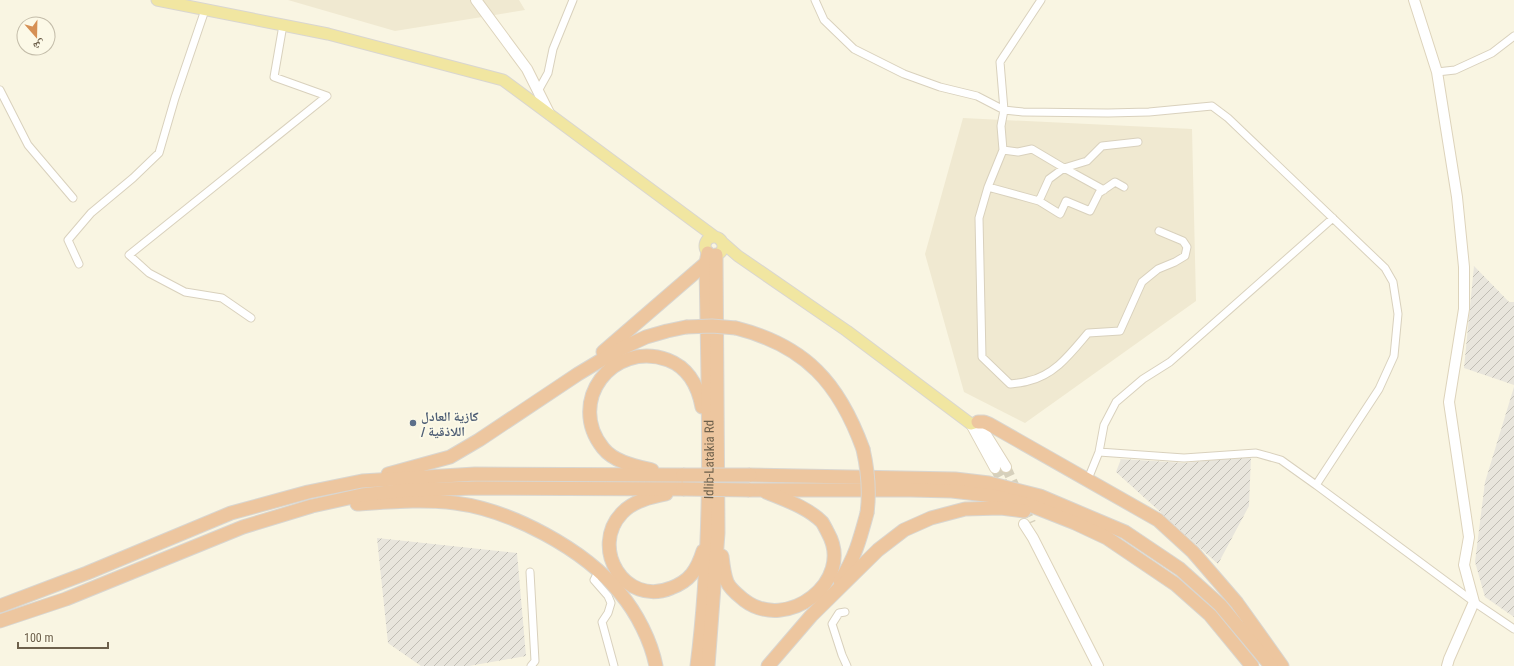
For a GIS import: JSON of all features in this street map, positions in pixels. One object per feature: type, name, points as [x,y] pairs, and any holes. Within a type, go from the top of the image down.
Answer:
[{"type":"highway","points":[[578,374],[711,253]]},
{"type":"highway","name":"Idlib-Latakia Rd","points":[[696,666],[713,533],[709,454],[711,253]]},
{"type":"highway","name":"Idlib-Latakia Rd","points":[[708,666],[713,533],[711,253]]},
{"type":"highway","points":[[0,606],[87,573],[231,513],[308,492],[362,481],[450,457],[479,440],[578,374],[618,350],[646,337],[666,331],[686,327],[712,326],[736,328],[775,341],[797,354],[815,368],[831,386],[843,404],[864,449],[869,482],[869,498],[867,513],[858,547],[839,583],[768,666]]},
{"type":"highway","points":[[683,475],[664,473],[637,467],[618,460],[603,449],[594,433],[590,416],[591,399],[597,383],[608,370],[622,361],[638,356],[657,356],[674,363],[689,375],[699,391],[709,454]]},
{"type":"highway","points":[[974,423],[984,422],[989,424],[1158,520],[1193,552],[1237,603],[1282,666]]},
{"type":"highway","points":[[362,481],[474,474],[750,475],[955,479],[989,483],[1040,496],[1125,532],[1167,560],[1220,605],[1271,666]]},
{"type":"highway","points":[[0,621],[66,599],[243,528],[312,506],[362,495],[408,490],[477,488],[952,491],[994,496],[1032,506],[1075,523],[1107,538],[1175,584],[1210,615],[1252,666]]},
{"type":"highway","points":[[683,489],[635,503],[622,512],[614,524],[610,535],[609,550],[612,564],[622,578],[631,586],[644,591],[656,593],[666,591],[682,584],[692,574],[713,533]]},
{"type":"highway","points":[[713,533],[728,584],[749,604],[762,609],[777,611],[805,603],[816,594],[825,583],[832,568],[834,553],[831,539],[823,523],[793,503],[755,490]]},
{"type":"highway","points":[[312,506],[410,501],[455,503],[514,519],[540,531],[564,545],[598,572],[620,593],[633,612],[645,634],[656,666]]},
{"type":"highway","points":[[812,616],[887,543],[904,530],[931,518],[965,509],[1001,508],[1047,513]]},
{"type":"main road","points":[[158,0],[328,34],[503,80],[697,225],[718,239],[738,256],[847,331],[894,366],[909,371],[970,414],[974,423]]},
{"type":"main road","points":[[697,225],[711,253]]},
{"type":"main road","points":[[711,253],[710,238],[718,239]]},
{"type":"main road","points":[[711,253],[723,247],[718,239]]},
{"type":"main road","points":[[711,253],[738,256]]},
{"type":"street","points":[[476,0],[527,69],[550,115]]},
{"type":"street","points":[[538,91],[548,73],[553,49],[573,0]]},
{"type":"street","points":[[815,0],[824,20],[854,49],[904,74],[940,87],[977,96],[1004,110],[1024,112],[1108,113],[1149,112],[1212,106],[1228,118],[1385,268],[1393,282],[1398,314],[1394,356],[1379,388],[1316,485]]},
{"type":"street","points":[[1041,0],[1000,62],[1004,110],[1001,126],[1003,150],[988,187],[979,218],[982,357],[1010,384],[1028,382],[1043,376],[1061,365],[1088,333],[1120,331],[1142,282],[1158,269],[1185,256],[1187,247],[1184,241],[1159,231]]},
{"type":"street","points":[[1414,0],[1436,72],[1456,197],[1464,267],[1464,309],[1449,402],[1469,537],[1464,565],[1474,602],[1447,666]]},
{"type":"street","points":[[79,264],[68,240],[91,213],[133,178],[159,153],[175,98],[205,10]]},
{"type":"street","points":[[251,318],[222,298],[185,292],[148,274],[130,255],[327,96],[274,76],[284,25]]},
{"type":"street","points":[[1436,72],[1455,70],[1492,53],[1514,36]]},
{"type":"street","points":[[0,90],[28,145],[73,198]]},
{"type":"street","points":[[1039,201],[1049,179],[1064,168],[1087,161],[1102,146],[1138,142]]},
{"type":"street","points":[[1003,150],[1018,152],[1032,149],[1104,190]]},
{"type":"street","points":[[988,187],[1039,201],[1060,214],[1066,201],[1090,212],[1099,193],[1115,182],[1124,187]]},
{"type":"street","points":[[1088,479],[1099,452],[1104,426],[1116,402],[1143,379],[1175,358],[1333,218]]},
{"type":"street","points":[[974,423],[1006,467]]},
{"type":"street","points":[[974,423],[996,468]]},
{"type":"street","points":[[1099,452],[1184,458],[1256,453],[1280,460],[1474,602],[1514,629]]},
{"type":"street","points":[[1027,523],[1033,538],[1098,666]]},
{"type":"street","points":[[530,572],[535,661],[530,666]]},
{"type":"street","points":[[598,572],[594,580],[612,603],[602,622],[614,666]]},
{"type":"street","points":[[845,612],[839,613],[832,624],[847,666]]},
{"type":"shaded area","points":[[288,0],[519,0],[525,10],[395,31]]},
{"type":"shaded area","points":[[963,118],[1192,129],[1196,301],[1025,423],[964,392],[925,254]]},
{"type":"shaded area","points":[[1474,266],[1509,302],[1514,302],[1514,385],[1464,368]]},
{"type":"shaded area","points":[[1514,387],[1514,617],[1485,597],[1475,562],[1485,482]]},
{"type":"shaded area","points":[[1251,456],[1249,506],[1218,564],[1116,472],[1121,459],[1184,463]]},
{"type":"shaded area","points":[[377,538],[517,553],[526,656],[469,666],[421,666],[388,643]]},
{"type":"tunnel","points":[[1006,467],[1031,523]]},
{"type":"tunnel","points":[[995,468],[1007,491]]},
{"type":"place","name":"كازية العادل / اللاذقية","points":[[413,423]]}]
